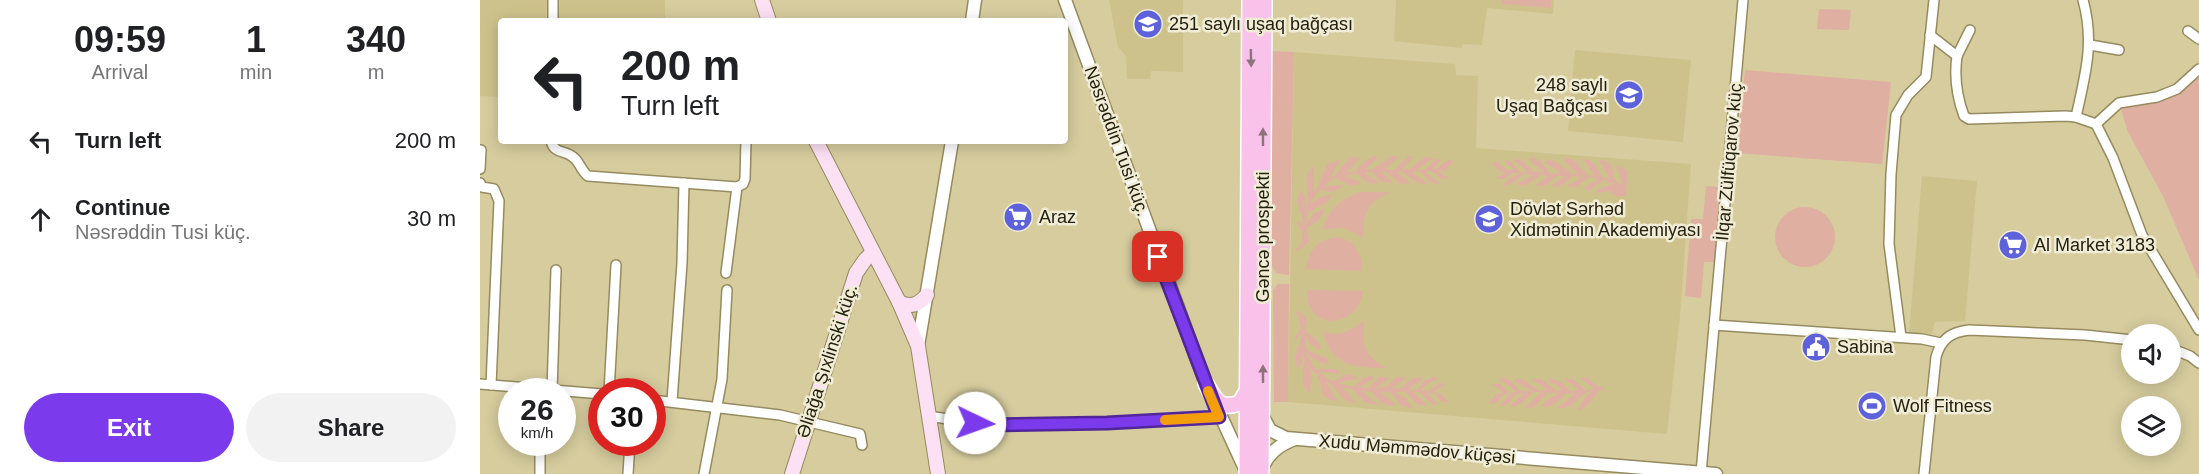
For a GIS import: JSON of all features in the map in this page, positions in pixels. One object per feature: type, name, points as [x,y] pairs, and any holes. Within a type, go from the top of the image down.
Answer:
[{"type":"main road","points":[[762,0],[768,18]]},
{"type":"main road","name":"Gəncə prospekti","points":[[1250,0],[1249,388],[1256,473]]},
{"type":"main road","name":"Gəncə prospekti","points":[[1256,473],[1262,415],[1264,0]]},
{"type":"main road","name":"Əliağa Şıxlinski küç.","points":[[818,144],[899,302],[918,345],[938,474]]},
{"type":"main road","name":"Əliağa Şıxlinski küç.","points":[[792,474],[856,273],[872,253]]},
{"type":"main road","points":[[899,302],[914,305],[920,303],[927,295]]},
{"type":"main road","points":[[1206,384],[1216,401],[1224,406],[1240,403],[1249,388]]},
{"type":"street","points":[[553,0],[553,18]]},
{"type":"street","points":[[972,18],[975,0]]},
{"type":"street","name":"Nəsrəddin Tusi küç.","points":[[1065,0],[1219,417],[1256,473]]},
{"type":"street","name":"İlqar Zülfüqarov küç","points":[[1701,473],[1743,0]]},
{"type":"street","points":[[1901,337],[1888,244],[1896,115],[1900,105],[1926,77],[1934,0]]},
{"type":"street","points":[[2076,117],[2090,45],[2083,0]]},
{"type":"street","points":[[1970,30],[1957,56],[1955,66],[1957,94],[1964,116],[1969,119],[2076,117],[2096,124],[2114,158],[2142,235],[2199,330]]},
{"type":"street","points":[[2188,31],[2199,39]]},
{"type":"street","points":[[1930,35],[1957,56]]},
{"type":"street","points":[[2090,45],[2119,50]]},
{"type":"street","points":[[2096,124],[2119,104],[2157,97],[2177,89],[2199,69]]},
{"type":"street","points":[[552,144],[574,158],[588,176],[737,187],[745,179],[746,144]]},
{"type":"street","points":[[918,345],[952,144]]},
{"type":"street","points":[[480,169],[481,150]]},
{"type":"street","points":[[480,183],[482,187],[494,189],[500,201],[491,385]]},
{"type":"street","points":[[672,401],[682,263],[684,183]]},
{"type":"street","points":[[726,273],[737,187]]},
{"type":"street","points":[[610,378],[616,265]]},
{"type":"street","points":[[552,378],[556,270]]},
{"type":"street","points":[[705,474],[722,380],[727,290]]},
{"type":"street","points":[[1714,325],[1901,337],[1941,344]]},
{"type":"street","points":[[1924,474],[1936,357],[1941,344],[1956,332],[1969,330],[2121,339]]},
{"type":"street","points":[[2181,352],[2199,363]]},
{"type":"street","points":[[480,384],[498,386]]},
{"type":"street","points":[[666,401],[780,415],[808,421],[860,434],[862,445]]},
{"type":"street","name":"Xudu Məmmədov küçəsi","points":[[1262,415],[1265,423],[1276,435],[1297,439],[1716,474]]},
{"type":"street","points":[[928,416],[988,425],[1107,423],[1219,417]]},
{"type":"street","points":[[1256,473],[1276,448],[1297,439]]},
{"type":"street","points":[[540,456],[540,474]]},
{"type":"street","points":[[628,474],[629,456]]},
{"type":"shaded area","points":[[480,0],[547,0],[546,18],[498,18],[498,97],[480,96]]},
{"type":"shaded area","points":[[560,0],[665,0],[665,18],[559,18]]},
{"type":"shaded area","name":"251 saylı uşaq bağçası","points":[[1109,0],[1183,0],[1183,72],[1151,71],[1150,79],[1127,79],[1126,56],[1118,47]]},
{"type":"shaded area","points":[[1396,0],[1554,0],[1553,14],[1487,8],[1482,45],[1463,44],[1462,48],[1394,41]]},
{"type":"shaded area","points":[[1502,0],[1551,0],[1551,8],[1502,4]]},
{"type":"shaded area","points":[[1819,9],[1851,10],[1849,30],[1817,29]]},
{"type":"shaded area","name":"248 saylı Uşaq Bağçası","points":[[1575,50],[1691,60],[1683,142],[1568,131]]},
{"type":"shaded area","points":[[1271,51],[1294,52],[1289,275],[1276,273],[1272,266]]},
{"type":"shaded area","name":"Dövlət Sərhəd Xidmətinin Akademiyası","points":[[1294,52],[1455,64],[1456,75],[1478,76],[1476,148],[1691,164],[1680,316],[1667,434],[1288,402]]},
{"type":"shaded area","points":[[1745,70],[1891,82],[1882,164],[1736,153]]},
{"type":"shaded area","points":[[2199,76],[2199,280],[2163,196],[2128,132],[2120,106],[2164,100]]},
{"type":"shaded area","points":[[1374,156],[1378,157],[1365,170],[1373,169],[1392,156],[1399,157],[1385,169],[1394,170],[1409,156],[1414,157],[1401,170],[1410,169],[1425,157],[1433,158],[1416,170],[1425,170],[1435,159],[1442,159],[1432,169],[1451,160],[1453,162],[1446,170],[1438,171],[1450,179],[1442,179],[1432,171],[1425,172],[1441,184],[1432,183],[1421,172],[1411,172],[1428,183],[1419,183],[1401,172],[1396,172],[1411,183],[1402,184],[1383,172],[1380,172],[1393,182],[1380,181],[1372,172],[1364,173],[1379,182],[1369,183],[1356,173],[1345,176],[1361,182],[1354,185],[1335,178],[1324,186],[1343,185],[1342,187],[1333,192],[1319,190],[1310,204],[1332,194],[1327,203],[1308,212],[1306,224],[1313,214],[1323,209],[1320,218],[1307,229],[1309,241],[1300,250],[1295,251],[1301,244],[1303,234],[1297,222],[1298,220],[1303,226],[1298,204],[1299,195],[1301,190],[1305,196],[1306,206],[1307,175],[1314,166],[1314,192],[1329,163],[1340,160],[1330,179],[1353,157],[1360,158],[1346,173],[1355,171],[1366,160]]},
{"type":"shaded area","points":[[1532,157],[1540,161],[1551,174],[1560,173],[1543,161],[1554,161],[1579,175],[1562,159],[1571,159],[1589,175],[1595,176],[1581,159],[1590,160],[1598,168],[1602,177],[1610,179],[1599,160],[1605,161],[1611,165],[1617,182],[1623,185],[1616,165],[1624,168],[1628,172],[1626,195],[1618,197],[1609,191],[1598,193],[1596,190],[1613,184],[1604,180],[1590,190],[1583,189],[1598,179],[1589,177],[1576,187],[1567,186],[1582,177],[1573,176],[1558,186],[1551,186],[1565,176],[1557,176],[1544,186],[1534,186],[1548,176],[1542,175],[1524,186],[1516,184],[1534,175],[1524,174],[1507,185],[1503,185],[1520,173],[1512,173],[1504,179],[1495,179],[1506,172],[1499,171],[1492,163],[1498,162],[1505,169],[1514,171],[1504,160],[1511,161],[1520,172],[1528,172],[1513,160],[1520,159],[1533,171],[1545,173],[1528,159]]},
{"type":"shaded area","points":[[1922,176],[1977,181],[1965,321],[1935,322],[1932,334],[1909,333]]},
{"type":"shaded area","points":[[1706,186],[1720,187],[1715,262],[1704,262],[1701,298],[1685,296],[1691,219],[1703,219]]},
{"type":"shaded area","points":[[1360,192],[1391,192],[1376,200],[1368,209],[1364,221],[1363,238],[1345,228],[1323,229],[1337,206]]},
{"type":"shaded area","points":[[1805,207],[1826,216],[1835,237],[1826,258],[1805,267],[1784,258],[1775,237],[1784,216]]},
{"type":"shaded area","points":[[1339,237],[1350,242],[1357,249],[1362,271],[1306,269],[1309,256],[1316,246],[1325,240]]},
{"type":"shaded area","points":[[1278,284],[1289,284],[1288,402],[1274,402],[1273,290]]},
{"type":"shaded area","points":[[1307,290],[1363,291],[1355,310],[1339,320],[1330,321],[1321,319],[1314,313],[1308,302]]},
{"type":"shaded area","points":[[1294,310],[1302,313],[1307,320],[1305,331],[1321,346],[1320,350],[1309,343],[1305,336],[1305,347],[1327,358],[1329,365],[1313,359],[1306,352],[1315,369],[1336,369],[1340,374],[1319,372],[1331,381],[1351,375],[1358,378],[1337,383],[1353,387],[1363,378],[1371,376],[1375,378],[1360,387],[1368,388],[1379,377],[1390,378],[1376,388],[1385,387],[1398,376],[1406,378],[1392,388],[1399,389],[1415,378],[1423,379],[1408,389],[1417,390],[1424,381],[1433,377],[1437,378],[1420,390],[1428,391],[1438,384],[1446,384],[1433,392],[1441,394],[1449,402],[1442,402],[1435,394],[1427,393],[1438,404],[1433,405],[1421,393],[1413,392],[1427,405],[1420,405],[1405,392],[1395,392],[1405,397],[1413,408],[1408,408],[1390,392],[1381,392],[1396,405],[1388,406],[1372,392],[1362,391],[1378,404],[1369,404],[1352,389],[1343,388],[1356,403],[1350,402],[1342,398],[1326,381],[1337,401],[1330,400],[1323,395],[1317,375],[1310,368],[1312,379],[1310,393],[1303,380],[1303,352],[1298,369],[1296,364],[1301,335],[1295,340],[1295,337],[1301,329],[1298,315]]},
{"type":"shaded area","points":[[1364,320],[1366,349],[1373,359],[1387,368],[1355,366],[1347,363],[1339,359],[1327,344],[1323,332],[1335,334],[1345,332]]},
{"type":"shaded area","points":[[1587,377],[1598,387],[1604,387],[1582,409],[1577,410],[1586,396],[1593,391],[1587,392],[1573,404],[1564,408],[1557,408],[1575,393],[1567,393],[1555,404],[1548,406],[1540,406],[1558,393],[1547,393],[1535,406],[1529,408],[1525,408],[1541,392],[1533,392],[1513,407],[1509,407],[1524,393],[1516,394],[1507,405],[1500,406],[1510,394],[1503,395],[1495,404],[1488,403],[1496,394],[1504,393],[1491,384],[1500,384],[1509,393],[1517,392],[1499,379],[1509,380],[1520,391],[1532,391],[1513,380],[1524,380],[1540,391],[1548,390],[1531,379],[1542,379],[1556,391],[1563,390],[1548,380],[1550,378],[1561,382],[1570,391],[1579,390],[1564,379],[1568,378],[1574,380],[1585,390],[1595,389],[1580,378]]},
{"type":"slow traffic","points":[[1165,420],[1219,417],[1208,391]]},
{"type":"place","name":"251 saylı uşaq bağçası","points":[[1148,24]]},
{"type":"place","name":"248 saylı Uşaq Bağçası","points":[[1629,95]]},
{"type":"place","name":"Araz","points":[[1018,217]]},
{"type":"place","name":"Dövlət Sərhəd Xidmətinin Akademiyası","points":[[1489,219]]},
{"type":"place","name":"Al Market 3183","points":[[2013,245]]},
{"type":"place","name":"Sabina","points":[[1816,347]]},
{"type":"place","name":"Wolf Fitness","points":[[1872,406]]},
{"type":"route","points":[[975,423],[988,425],[1107,423],[1219,417],[1158,257]]}]
